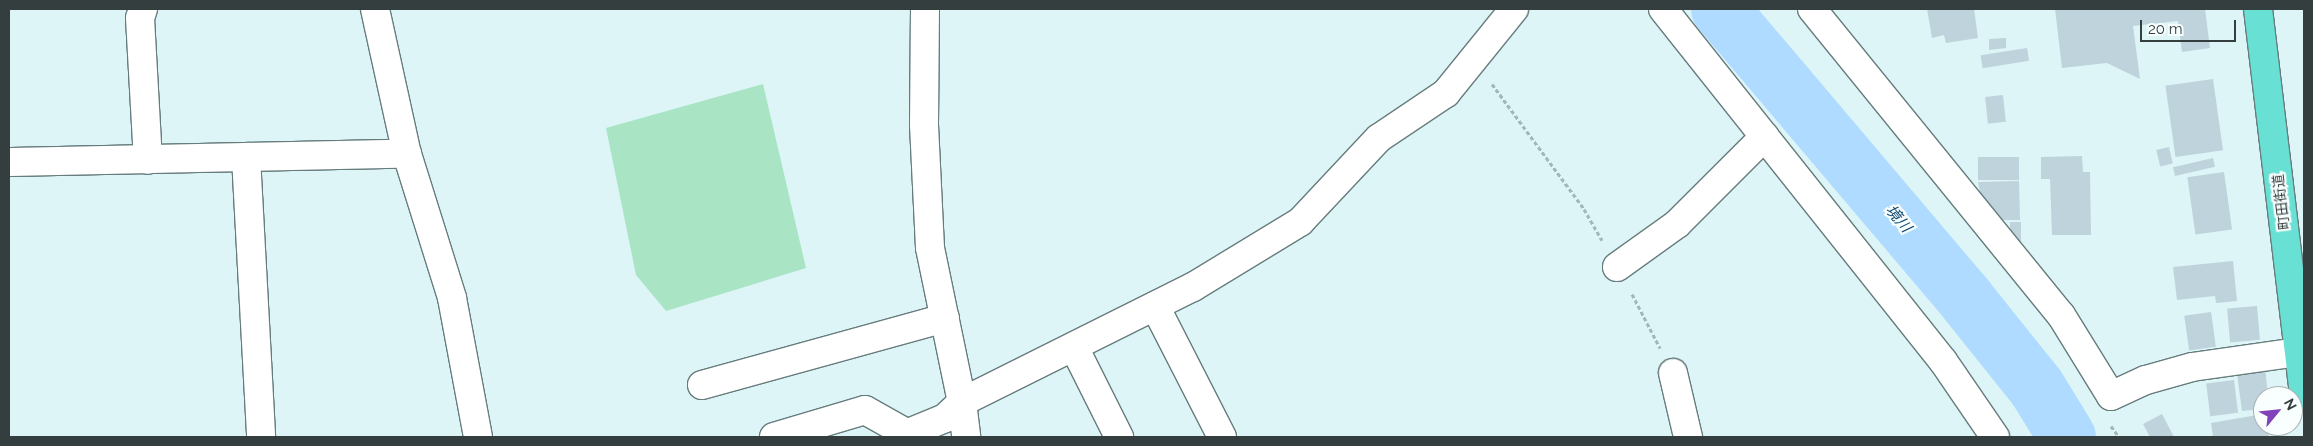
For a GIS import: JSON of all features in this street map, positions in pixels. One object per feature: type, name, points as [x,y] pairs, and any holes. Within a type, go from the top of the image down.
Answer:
[{"type":"main road","name":"町田街道","points":[[2258,9],[2300,273],[2299,352],[2304,396]]},
{"type":"street","points":[[144,9],[140,18],[148,160]]},
{"type":"street","points":[[375,9],[407,154],[452,298],[478,437]]},
{"type":"street","points":[[924,9],[924,125],[930,248],[962,402],[966,437]]},
{"type":"street","points":[[784,436],[865,410],[902,435],[945,418],[962,402],[1155,306],[1300,222],[1379,138],[1446,93],[1514,9]]},
{"type":"street","points":[[1663,9],[1943,361],[1996,437]]},
{"type":"street","points":[[1812,9],[2061,315],[2111,396],[2146,380],[2192,367],[2299,352]]},
{"type":"street","points":[[1617,267],[1677,224],[1764,136]]},
{"type":"street","points":[[9,162],[407,154]]},
{"type":"street","points":[[246,157],[261,437]]},
{"type":"street","points":[[1155,306],[1222,437]]},
{"type":"street","points":[[702,385],[945,318]]},
{"type":"street","points":[[1074,347],[1120,437]]},
{"type":"street","points":[[1673,373],[1688,437]]},
{"type":"path","points":[[1474,59],[1584,209],[1673,373]]},
{"type":"green space","points":[[763,84],[806,268],[666,311],[636,275],[606,128]]},
{"type":"building","points":[[1927,9],[1974,9],[1978,38],[1946,43],[1944,35],[1932,38]]},
{"type":"building","points":[[2055,9],[2205,9],[2210,48],[2182,52],[2178,21],[2133,26],[2140,79],[2107,63],[2062,68]]},
{"type":"building","points":[[2006,38],[2006,48],[1989,50],[1989,39]]},
{"type":"building","points":[[2027,48],[2029,61],[1983,68],[1981,55]]},
{"type":"building","points":[[2213,79],[2223,150],[2175,157],[2165,86]]},
{"type":"building","points":[[2003,95],[2006,122],[1988,124],[1985,97]]},
{"type":"building","points":[[2169,147],[2173,164],[2160,166],[2156,150]]},
{"type":"building","points":[[2082,156],[2083,172],[2090,172],[2091,235],[2052,235],[2050,179],[2041,179],[2041,157]]},
{"type":"building","points":[[1978,157],[2019,157],[2019,180],[1978,180]]},
{"type":"building","points":[[2213,158],[2215,167],[2175,176],[2173,167]]},
{"type":"building","points":[[2224,172],[2232,229],[2195,235],[2187,177]]},
{"type":"building","points":[[2019,181],[2020,220],[2001,220],[1989,214],[1985,199],[1981,198],[1978,182]]},
{"type":"building","points":[[2010,222],[2021,222],[2021,242],[2010,242]]},
{"type":"building","points":[[2233,261],[2237,301],[2216,303],[2215,296],[2177,300],[2173,267]]},
{"type":"building","points":[[2257,306],[2260,340],[2230,342],[2227,309]]},
{"type":"building","points":[[2211,312],[2216,347],[2189,350],[2184,316]]},
{"type":"building","points":[[2265,366],[2267,386],[2253,386],[2253,410],[2242,411],[2237,374]]},
{"type":"building","points":[[2234,380],[2238,413],[2210,416],[2206,383]]},
{"type":"building","points":[[2162,414],[2174,437],[2150,437],[2143,424]]},
{"type":"building","points":[[2253,416],[2253,436],[2269,437],[2213,437],[2211,423]]},
{"type":"waterway","name":"境川","points":[[1720,9],[1965,298],[2037,388],[2067,437]]}]
